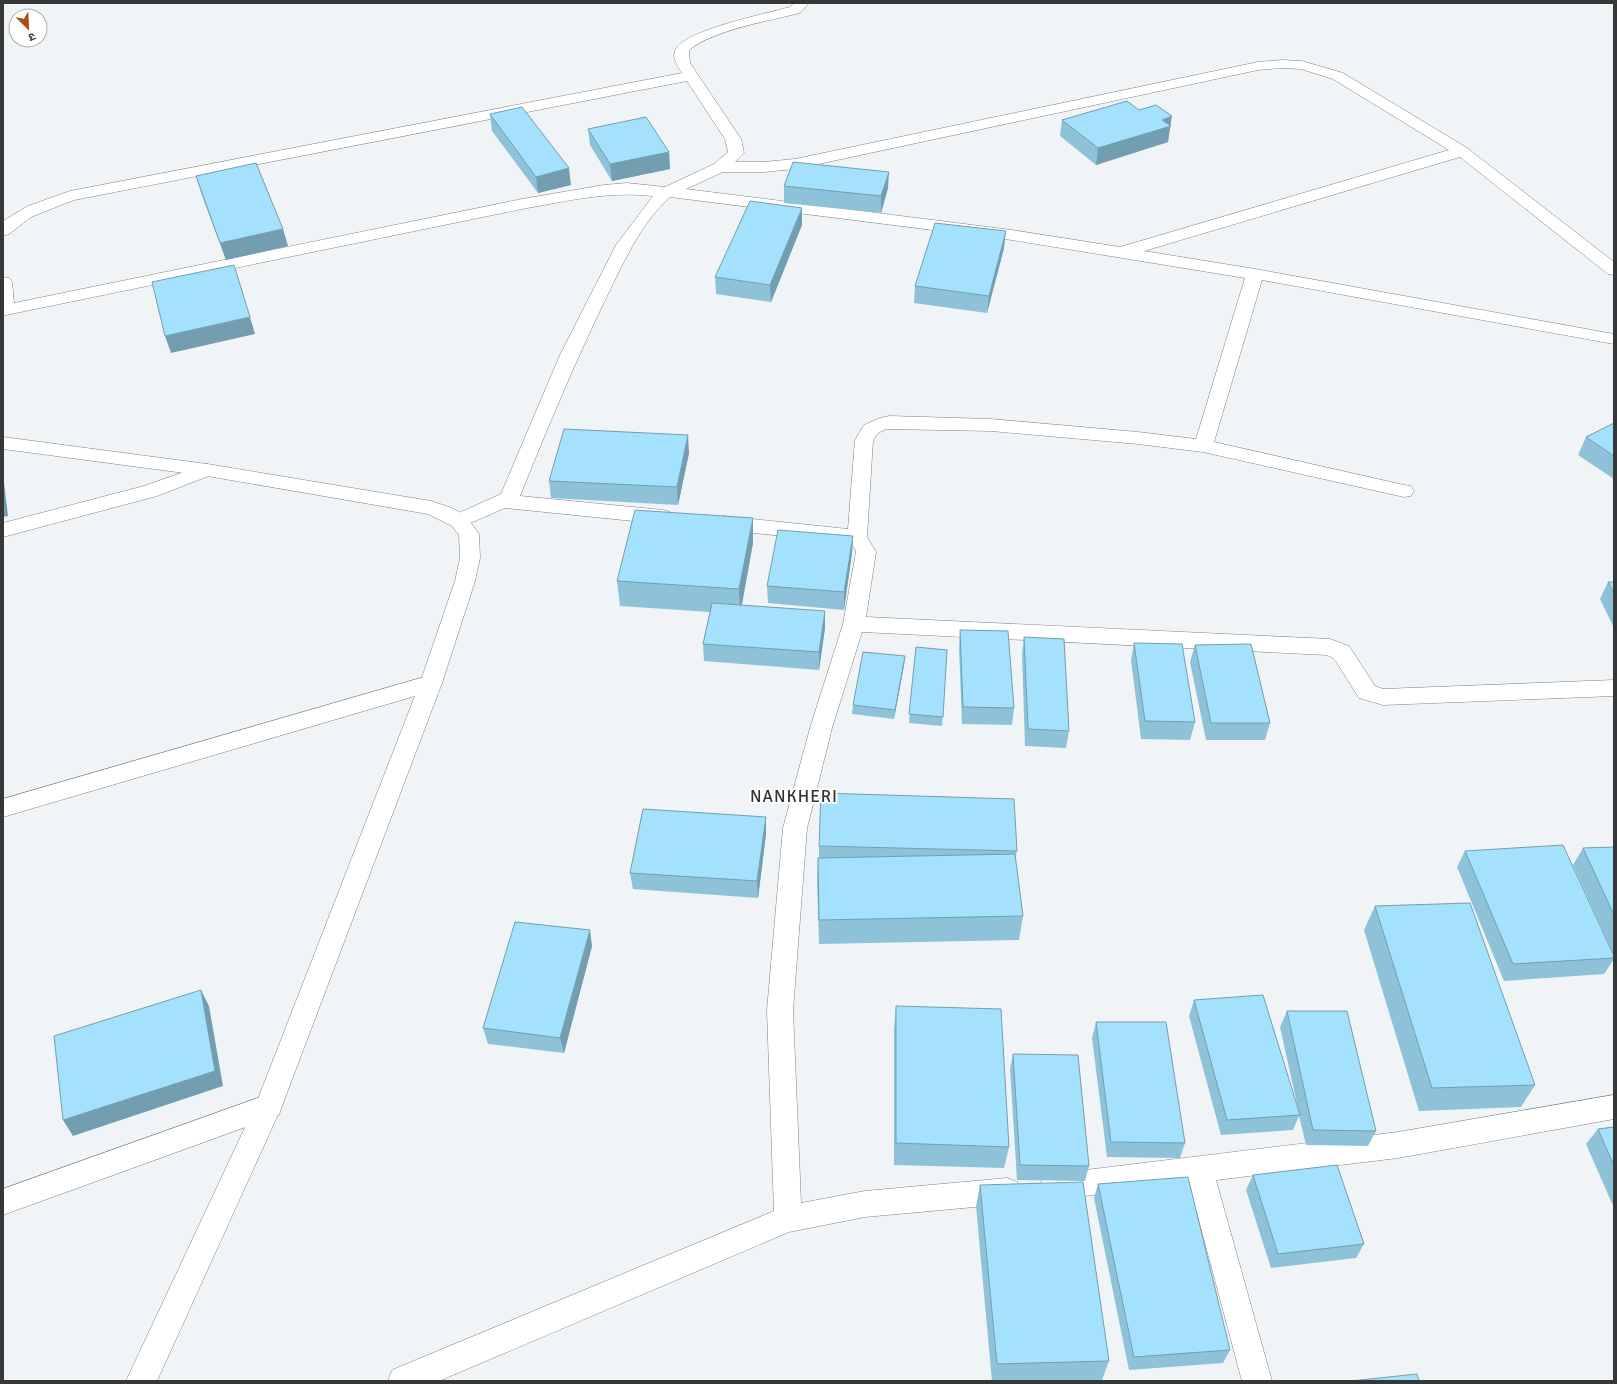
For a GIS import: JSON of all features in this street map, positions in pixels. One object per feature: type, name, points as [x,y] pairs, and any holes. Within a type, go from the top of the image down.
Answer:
[{"type":"street","points":[[459,521],[504,501],[511,494],[569,356],[624,245],[655,202],[665,193],[720,166],[731,159],[736,153],[733,139],[690,76],[681,54],[683,48],[694,40],[794,10],[802,3]]},
{"type":"street","points":[[720,166],[764,167],[795,164],[1258,66],[1282,64],[1302,65],[1338,76],[1462,151],[1614,270]]},
{"type":"street","points":[[3,231],[9,224],[22,215],[70,196],[690,76]]},
{"type":"street","points":[[1120,252],[1462,151]]},
{"type":"street","points":[[3,282],[4,310],[522,204],[604,190],[627,188],[742,200],[1012,235],[1255,274],[1614,339]]},
{"type":"street","points":[[1203,446],[1255,274]]},
{"type":"street","points":[[857,538],[864,440],[868,430],[877,424],[894,422],[991,425],[1138,438],[1203,446],[1404,491]]},
{"type":"street","points":[[3,443],[207,470],[431,508],[445,513],[459,521],[469,534],[470,558],[465,582],[431,683],[269,1106],[140,1381]]},
{"type":"street","points":[[3,530],[150,491],[207,470]]},
{"type":"street","points":[[504,501],[846,535],[857,538],[864,545],[866,552],[854,624],[822,728],[795,828],[780,1010],[788,1219]]},
{"type":"street","points":[[854,624],[1330,648],[1340,652],[1345,657],[1367,692],[1382,697],[1614,688]]},
{"type":"street","points":[[3,808],[431,683]]},
{"type":"street","points":[[3,1202],[269,1106]]},
{"type":"street","points":[[403,1381],[788,1219],[865,1204],[1075,1184],[1398,1145],[1614,1107]]},
{"type":"street","points":[[1199,1168],[1257,1381]]},
{"type":"building","points":[[1127,101],[1139,110],[1156,105],[1172,116],[1162,120],[1171,126],[1098,148],[1062,120]]},
{"type":"building","points":[[522,107],[569,168],[536,177],[490,114]]},
{"type":"building","points":[[646,117],[669,152],[610,164],[588,129]]},
{"type":"building","points":[[793,162],[889,172],[881,196],[784,186]]},
{"type":"building","points":[[256,163],[283,229],[220,243],[196,176]]},
{"type":"building","points":[[750,201],[802,208],[770,285],[715,277]]},
{"type":"building","points":[[935,223],[1006,231],[989,296],[915,286]]},
{"type":"building","points":[[234,265],[250,317],[165,336],[152,282]]},
{"type":"building","points":[[1614,423],[1614,456],[1586,437]]},
{"type":"building","points":[[564,429],[688,435],[677,487],[549,481]]},
{"type":"building","points":[[635,510],[753,518],[739,589],[617,581]]},
{"type":"building","points":[[778,530],[853,536],[844,592],[767,586]]},
{"type":"building","points":[[1608,582],[1614,582],[1614,593]]},
{"type":"building","points":[[712,603],[825,611],[819,652],[703,644]]},
{"type":"building","points":[[960,630],[1008,631],[1014,708],[963,707]]},
{"type":"building","points":[[1024,637],[1064,639],[1069,731],[1028,729]]},
{"type":"building","points":[[1134,643],[1182,644],[1195,722],[1145,721]]},
{"type":"building","points":[[1251,644],[1270,723],[1211,723],[1195,645]]},
{"type":"building","points":[[916,647],[947,650],[943,717],[909,714]]},
{"type":"building","points":[[863,652],[905,656],[895,710],[853,705]]},
{"type":"building","points":[[821,793],[1014,799],[1017,851],[819,846]]},
{"type":"building","points":[[643,809],[766,817],[757,881],[630,873]]},
{"type":"building","points":[[1563,845],[1614,958],[1513,964],[1465,851]]},
{"type":"building","points":[[1614,847],[1614,915],[1583,848]]},
{"type":"building","points":[[1015,854],[1023,916],[819,920],[818,858]]},
{"type":"building","points":[[1470,903],[1535,1085],[1432,1088],[1375,906]]},
{"type":"building","points":[[515,922],[590,930],[560,1038],[483,1028]]},
{"type":"building","points":[[201,990],[215,1071],[63,1120],[54,1036]]},
{"type":"building","points":[[1263,995],[1300,1115],[1227,1120],[1194,1000]]},
{"type":"building","points":[[896,1006],[1001,1009],[1009,1147],[896,1143]]},
{"type":"building","points":[[1287,1011],[1347,1011],[1376,1131],[1313,1130]]},
{"type":"building","points":[[1096,1022],[1166,1022],[1185,1143],[1111,1142]]},
{"type":"building","points":[[1013,1054],[1078,1055],[1089,1166],[1020,1165]]},
{"type":"building","points":[[1614,1127],[1614,1166],[1598,1129]]},
{"type":"building","points":[[1337,1165],[1364,1244],[1278,1254],[1253,1175]]},
{"type":"building","points":[[1188,1177],[1230,1350],[1134,1357],[1098,1184]]},
{"type":"building","points":[[1083,1182],[1109,1361],[997,1364],[980,1185]]},
{"type":"building","points":[[1417,1374],[1419,1381],[1351,1381]]},
{"type":"district","name":"NANKHERI","points":[[794,796]]}]
